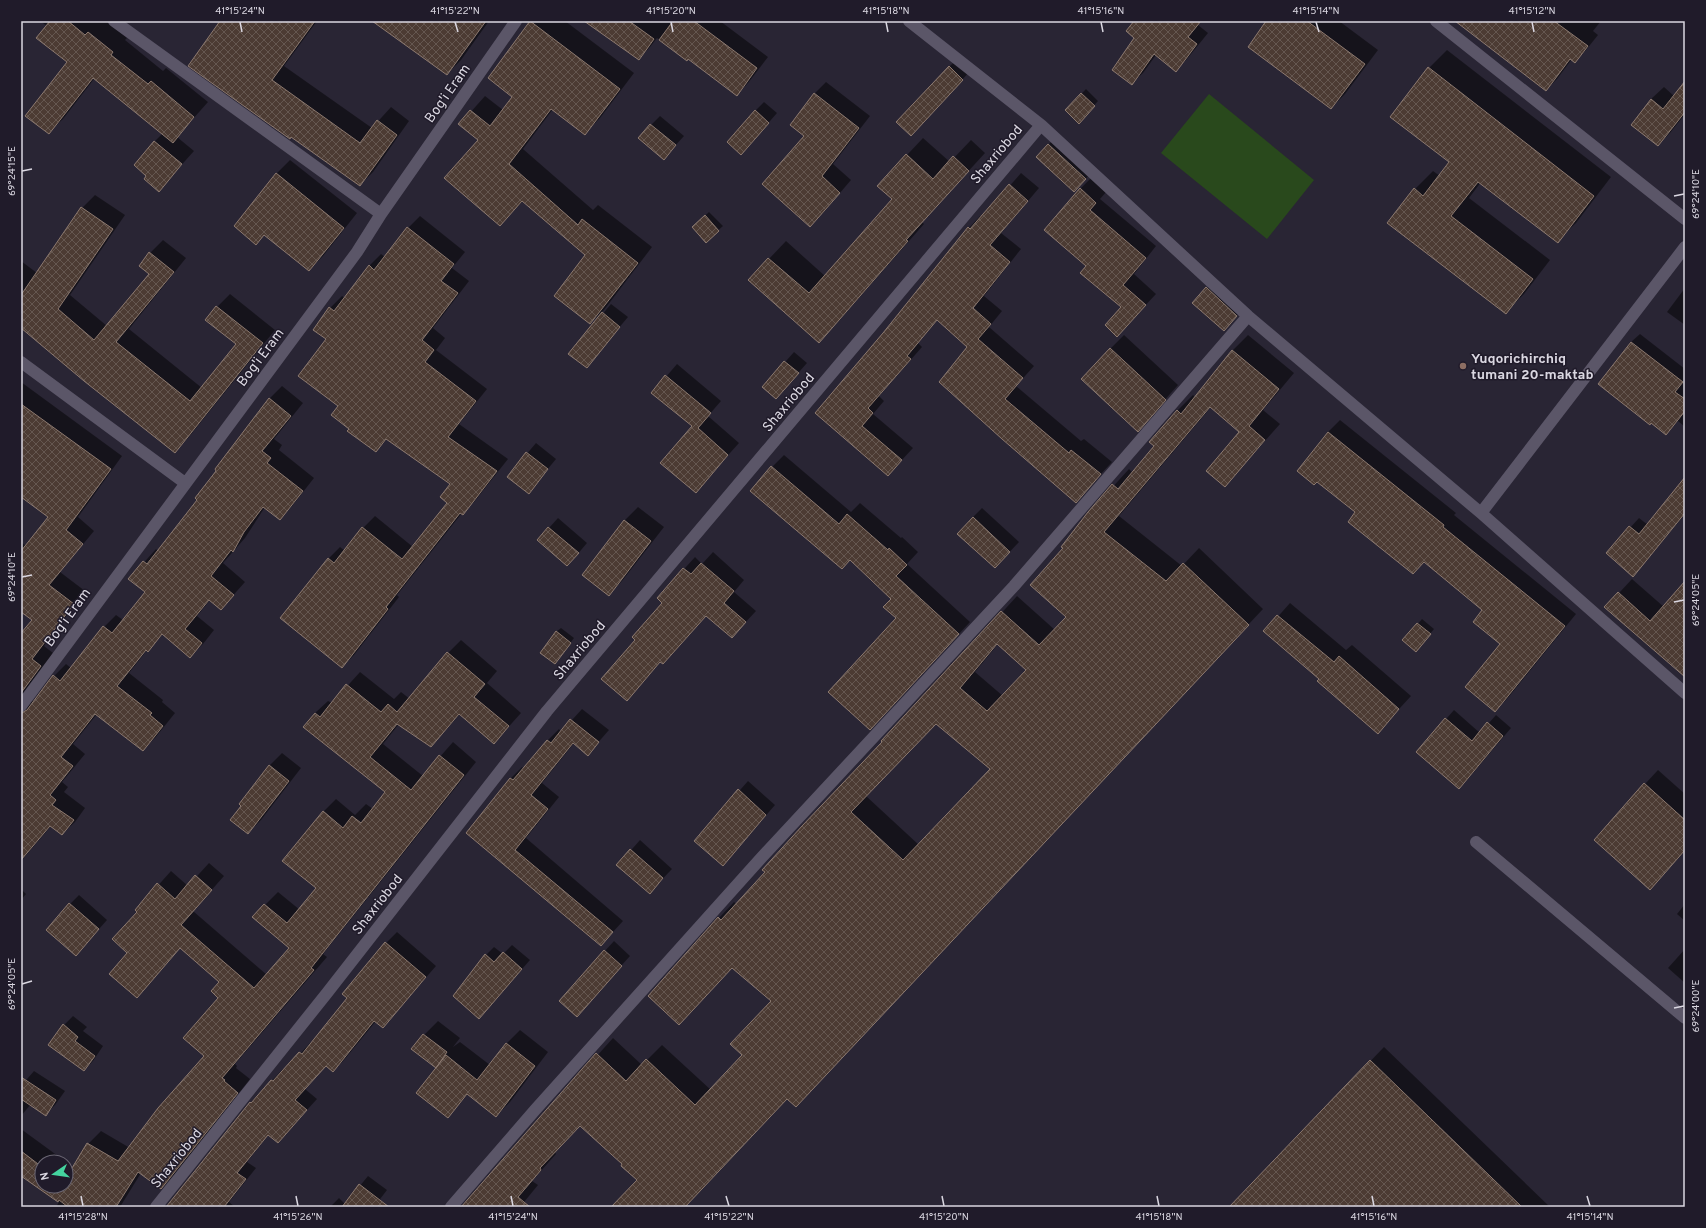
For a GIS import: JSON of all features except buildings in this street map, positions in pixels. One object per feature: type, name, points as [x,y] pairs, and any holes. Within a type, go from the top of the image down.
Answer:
[{"type":"street","points":[[114,21],[381,214]]},
{"type":"street","name":"Bog'i Eram","points":[[21,706],[356,252],[516,21]]},
{"type":"street","points":[[909,21],[1041,125],[1248,316],[1481,513],[1685,693]]},
{"type":"street","points":[[1436,21],[1685,219]]},
{"type":"street","name":"Shaxriobod","points":[[156,1207],[332,987],[547,711],[1041,125]]},
{"type":"street","points":[[1481,513],[1685,247]]},
{"type":"street","points":[[451,1207],[535,1110],[756,863],[1014,586],[1248,316]]},
{"type":"street","points":[[21,362],[185,482]]},
{"type":"street","points":[[1476,842],[1685,1018]]},
{"type":"green space","points":[[1209,94],[1314,180],[1267,239],[1161,153]]},
{"type":"place","name":"Yuqorichirchiq tumani 20-maktab","points":[[1463,366]]}]
